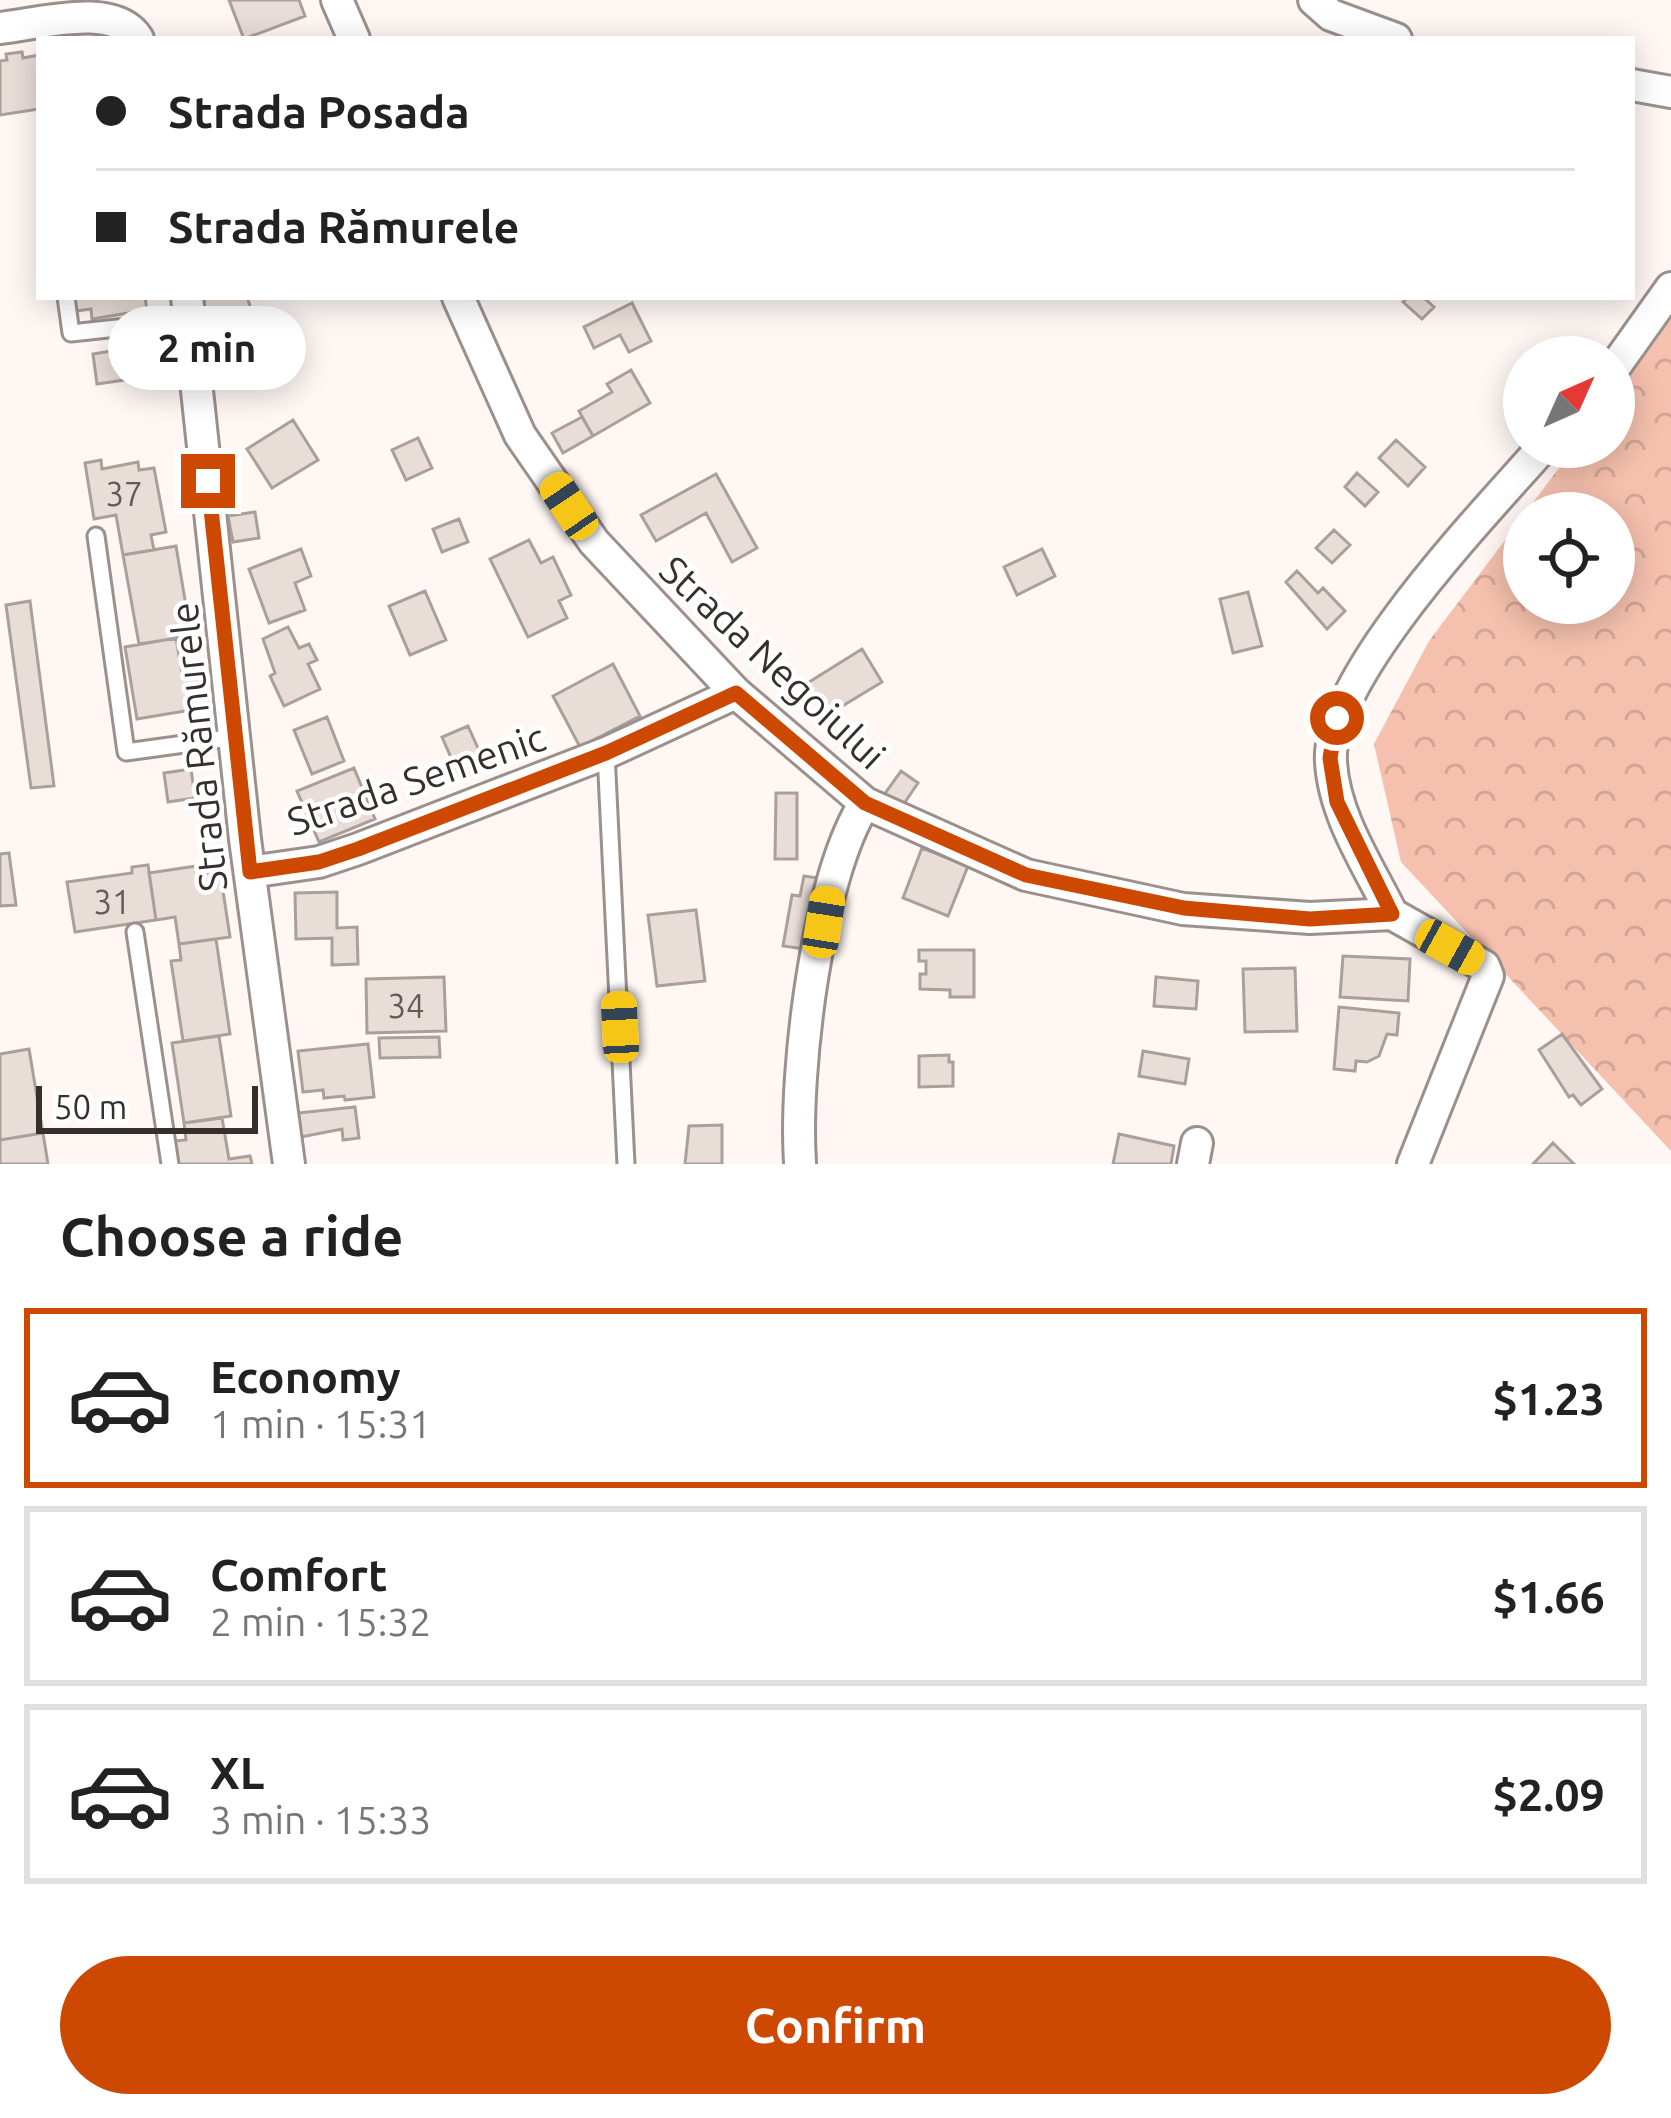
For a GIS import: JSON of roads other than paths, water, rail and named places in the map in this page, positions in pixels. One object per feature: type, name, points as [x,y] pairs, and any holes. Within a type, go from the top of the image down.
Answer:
[{"type":"street","points":[[338,0],[353,36]]},
{"type":"street","points":[[1314,0],[1331,15],[1388,36]]},
{"type":"street","points":[[0,28],[104,16],[130,27],[136,36]]},
{"type":"street","points":[[1635,86],[1671,92]]},
{"type":"street","points":[[1635,339],[1671,288]]},
{"type":"street","name":"Strada Negoiului","points":[[459,300],[520,435],[594,542],[736,693],[865,803],[1026,875],[1161,904],[1310,919],[1392,914]]},
{"type":"street","name":"Strada Rămurele","points":[[189,308],[250,872],[289,1164]]},
{"type":"street","points":[[1413,1164],[1488,976],[1484,966],[1392,914],[1337,802],[1330,758],[1337,718],[1359,674],[1526,468]]},
{"type":"street","name":"Strada Semenic","points":[[250,872],[319,862],[358,849],[606,753],[736,693]]},
{"type":"street","points":[[800,1162],[805,1032],[828,898],[865,803]]},
{"type":"lane","points":[[66,300],[71,333],[189,308]]},
{"type":"lane","points":[[97,536],[126,752],[235,737]]},
{"type":"lane","name":"Strada Semenic","points":[[606,753],[626,1164]]},
{"type":"lane","points":[[136,932],[170,1164]]}]
